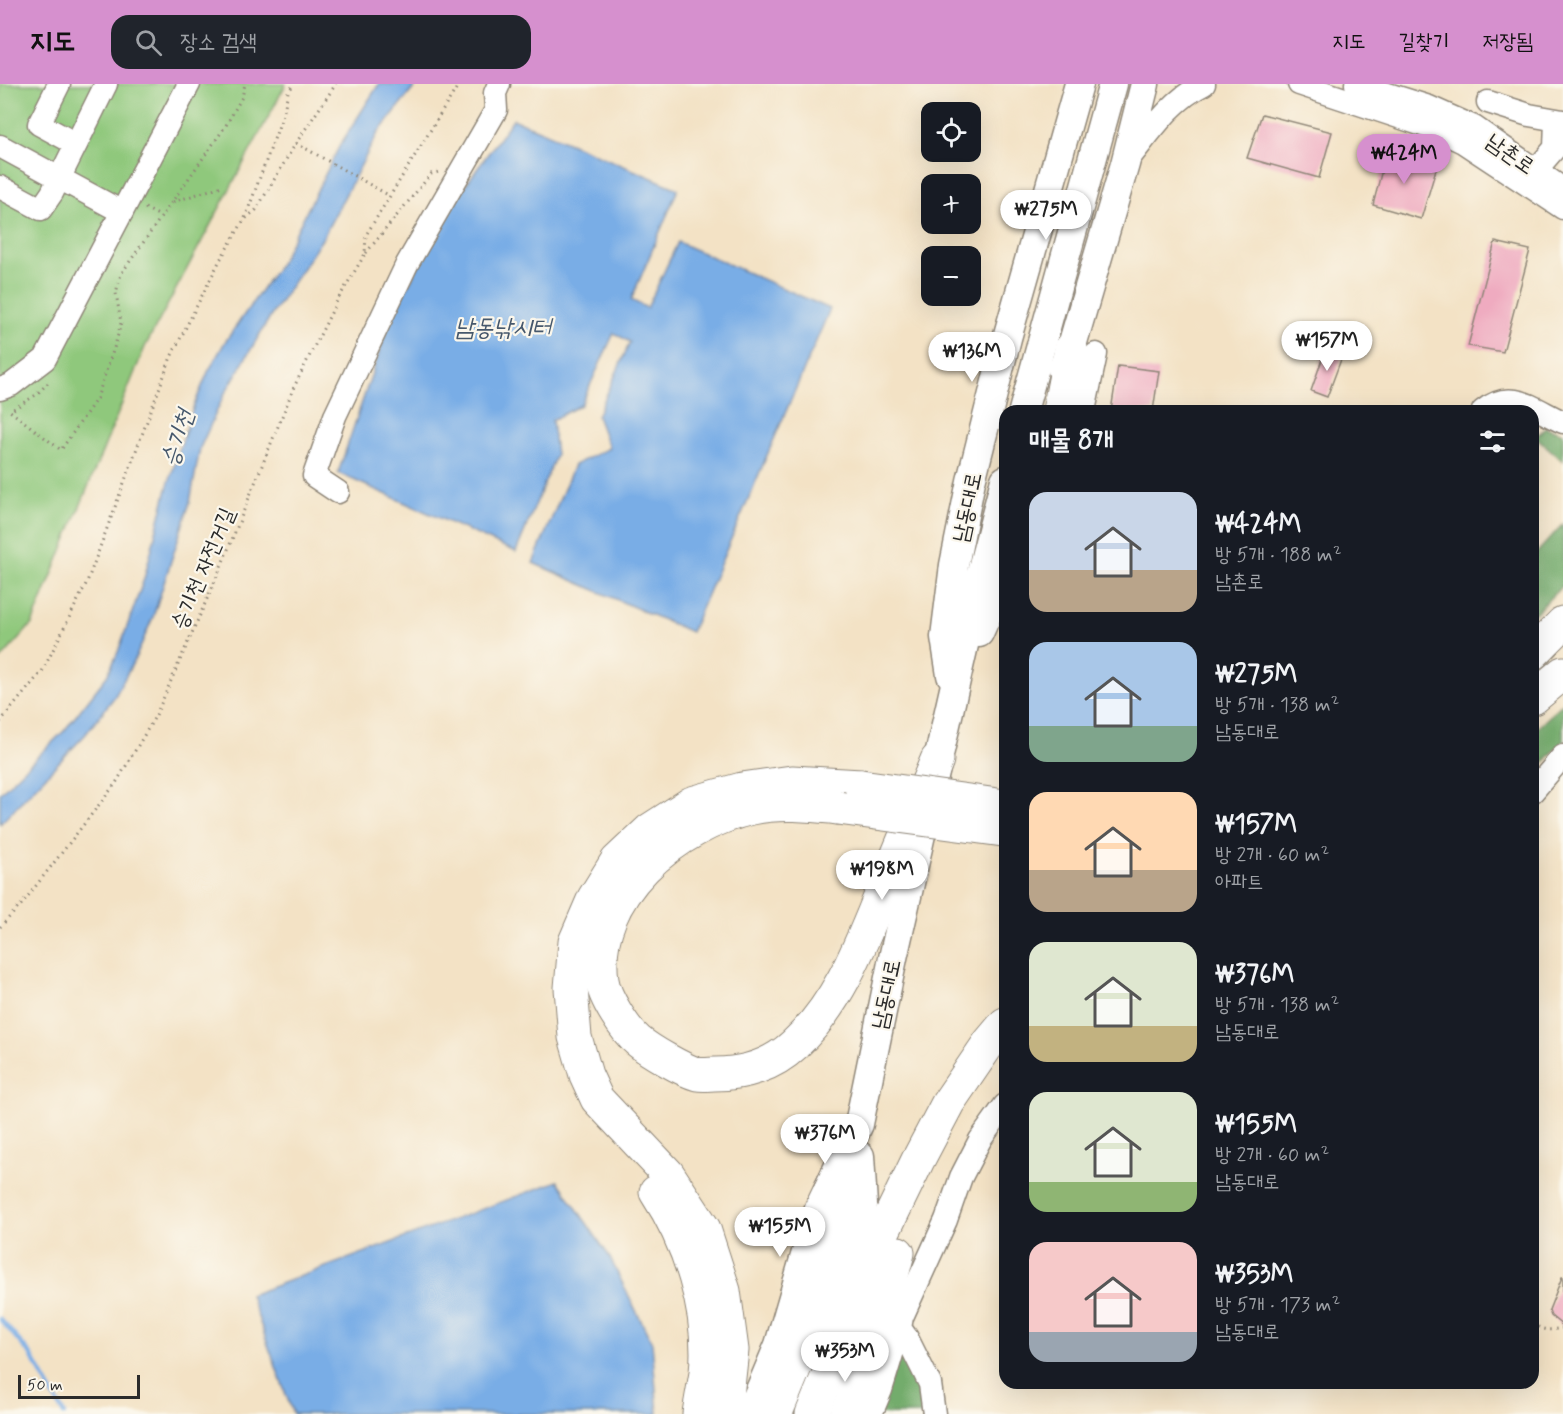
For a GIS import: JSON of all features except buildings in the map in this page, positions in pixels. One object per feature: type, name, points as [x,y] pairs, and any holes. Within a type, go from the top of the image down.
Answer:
[{"type":"highway","points":[[1061,405],[1083,351]]},
{"type":"highway","points":[[1539,647],[1563,623]]},
{"type":"highway","points":[[1539,693],[1563,673]]},
{"type":"highway","points":[[937,760],[915,814],[855,959],[821,1015],[793,1046],[767,1064],[732,1074],[698,1074],[638,1041],[616,1013],[602,982],[601,950],[609,920],[629,884],[655,856],[686,834],[719,818],[753,808],[798,804],[838,808],[915,814],[999,822]]},
{"type":"highway","points":[[699,1414],[706,1371],[704,1320],[693,1268],[672,1217],[626,1149],[597,1099],[586,1075],[575,1037],[571,988],[574,942],[594,898],[617,861],[650,830],[692,803],[742,789],[792,783],[861,786],[999,821]]},
{"type":"highway","points":[[847,1414],[871,1352],[900,1243],[940,1142],[997,1034]]},
{"type":"highway","points":[[812,1414],[872,1269],[884,1230],[918,1160],[948,1103],[997,1034]]},
{"type":"highway","points":[[597,1099],[668,1174],[704,1229],[724,1291],[732,1350],[725,1414]]},
{"type":"main road","name":"남동대로","points":[[953,689],[945,637],[954,565],[971,481],[1007,338],[1079,84]]},
{"type":"main road","points":[[1025,405],[1113,84]]},
{"type":"main road","points":[[1049,405],[1083,351],[1145,84]]},
{"type":"main road","name":"남동대로","points":[[812,1414],[844,1298],[863,1205],[859,1124],[892,958],[975,592],[999,502]]},
{"type":"main road","name":"남동대로","points":[[953,689],[999,588]]},
{"type":"main road","name":"남동대로","points":[[750,1414],[779,1345],[819,1208],[859,1124]]},
{"type":"main road","points":[[778,1414],[798,1366],[815,1311],[859,1124]]},
{"type":"street","points":[[59,84],[39,124],[76,144]]},
{"type":"street","points":[[0,187],[41,209],[106,84]]},
{"type":"street","points":[[0,389],[11,386],[45,359],[189,84]]},
{"type":"street","points":[[338,492],[314,476],[336,416],[407,264],[496,110],[495,93],[499,84]]},
{"type":"street","points":[[1125,164],[1166,113],[1189,92],[1204,84]]},
{"type":"street","name":"남촌로","points":[[1299,84],[1437,130],[1463,142],[1563,208]]},
{"type":"street","name":"남촌로","points":[[1356,84],[1429,107],[1474,127],[1563,189]]},
{"type":"street","points":[[1488,102],[1509,110],[1560,121],[1559,147],[1536,170]]},
{"type":"street","points":[[0,146],[122,212]]},
{"type":"street","points":[[1083,351],[1084,405]]},
{"type":"street","points":[[1490,405],[1511,400],[1529,405]]},
{"type":"street","points":[[1539,409],[1563,422]]},
{"type":"street","points":[[1539,784],[1563,756]]},
{"type":"street","points":[[871,1414],[881,1390],[902,1317],[946,1220],[961,1177],[980,1140],[999,1113]]},
{"type":"street","points":[[900,1328],[930,1384],[934,1414]]},
{"type":"path","points":[[50,381],[36,395],[10,411],[61,450],[97,398],[121,323],[116,293],[121,274],[225,127],[242,97],[245,84]]},
{"type":"path","points":[[0,722],[43,670],[87,582],[171,357],[220,260],[244,220],[283,115],[288,92],[294,84]]},
{"type":"path","points":[[244,220],[256,210],[296,143],[336,84]]},
{"type":"path","name":"승기천 자전거길","points":[[0,927],[21,905],[116,783],[156,715],[218,574],[294,387],[337,301],[365,254],[366,235],[459,84]]},
{"type":"path","points":[[296,143],[390,196]]},
{"type":"path","points":[[365,254],[430,174],[464,165]]},
{"type":"path","points":[[171,202],[222,186]]},
{"type":"path","points":[[148,198],[143,208],[161,217]]},
{"type":"path","points":[[1539,1328],[1550,1331],[1563,1328]]},
{"type":"green space","points":[[0,84],[286,84],[145,347],[32,624],[0,660]]},
{"type":"green space","points":[[1545,427],[1563,433],[1563,461],[1539,440],[1539,434]]},
{"type":"green space","points":[[1563,524],[1563,585],[1539,609],[1539,550]]},
{"type":"green space","points":[[1563,703],[1563,741],[1539,767],[1539,726]]},
{"type":"green space","points":[[900,1354],[922,1395],[926,1414],[876,1414]]},
{"type":"water","points":[[379,84],[417,84],[378,133],[322,239],[267,322],[225,393],[200,448],[190,502],[153,617],[136,657],[115,696],[85,735],[0,824],[0,793],[64,731],[107,676],[144,579],[168,485],[193,408],[208,372],[225,342],[281,262],[340,145]]},
{"type":"water","name":"남동낚시터","points":[[513,119],[678,189],[631,300],[647,308],[678,242],[830,309],[691,632],[533,563],[574,465],[609,448],[597,416],[630,342],[614,333],[581,405],[552,420],[556,455],[516,552],[338,473],[390,320],[447,211]]},
{"type":"water","points":[[558,1181],[609,1256],[652,1343],[658,1414],[293,1414],[250,1295]]},
{"type":"waterway","points":[[0,1319],[31,1355],[64,1414]]},
{"type":"water label","name":"승기천","points":[[177,438]]}]
